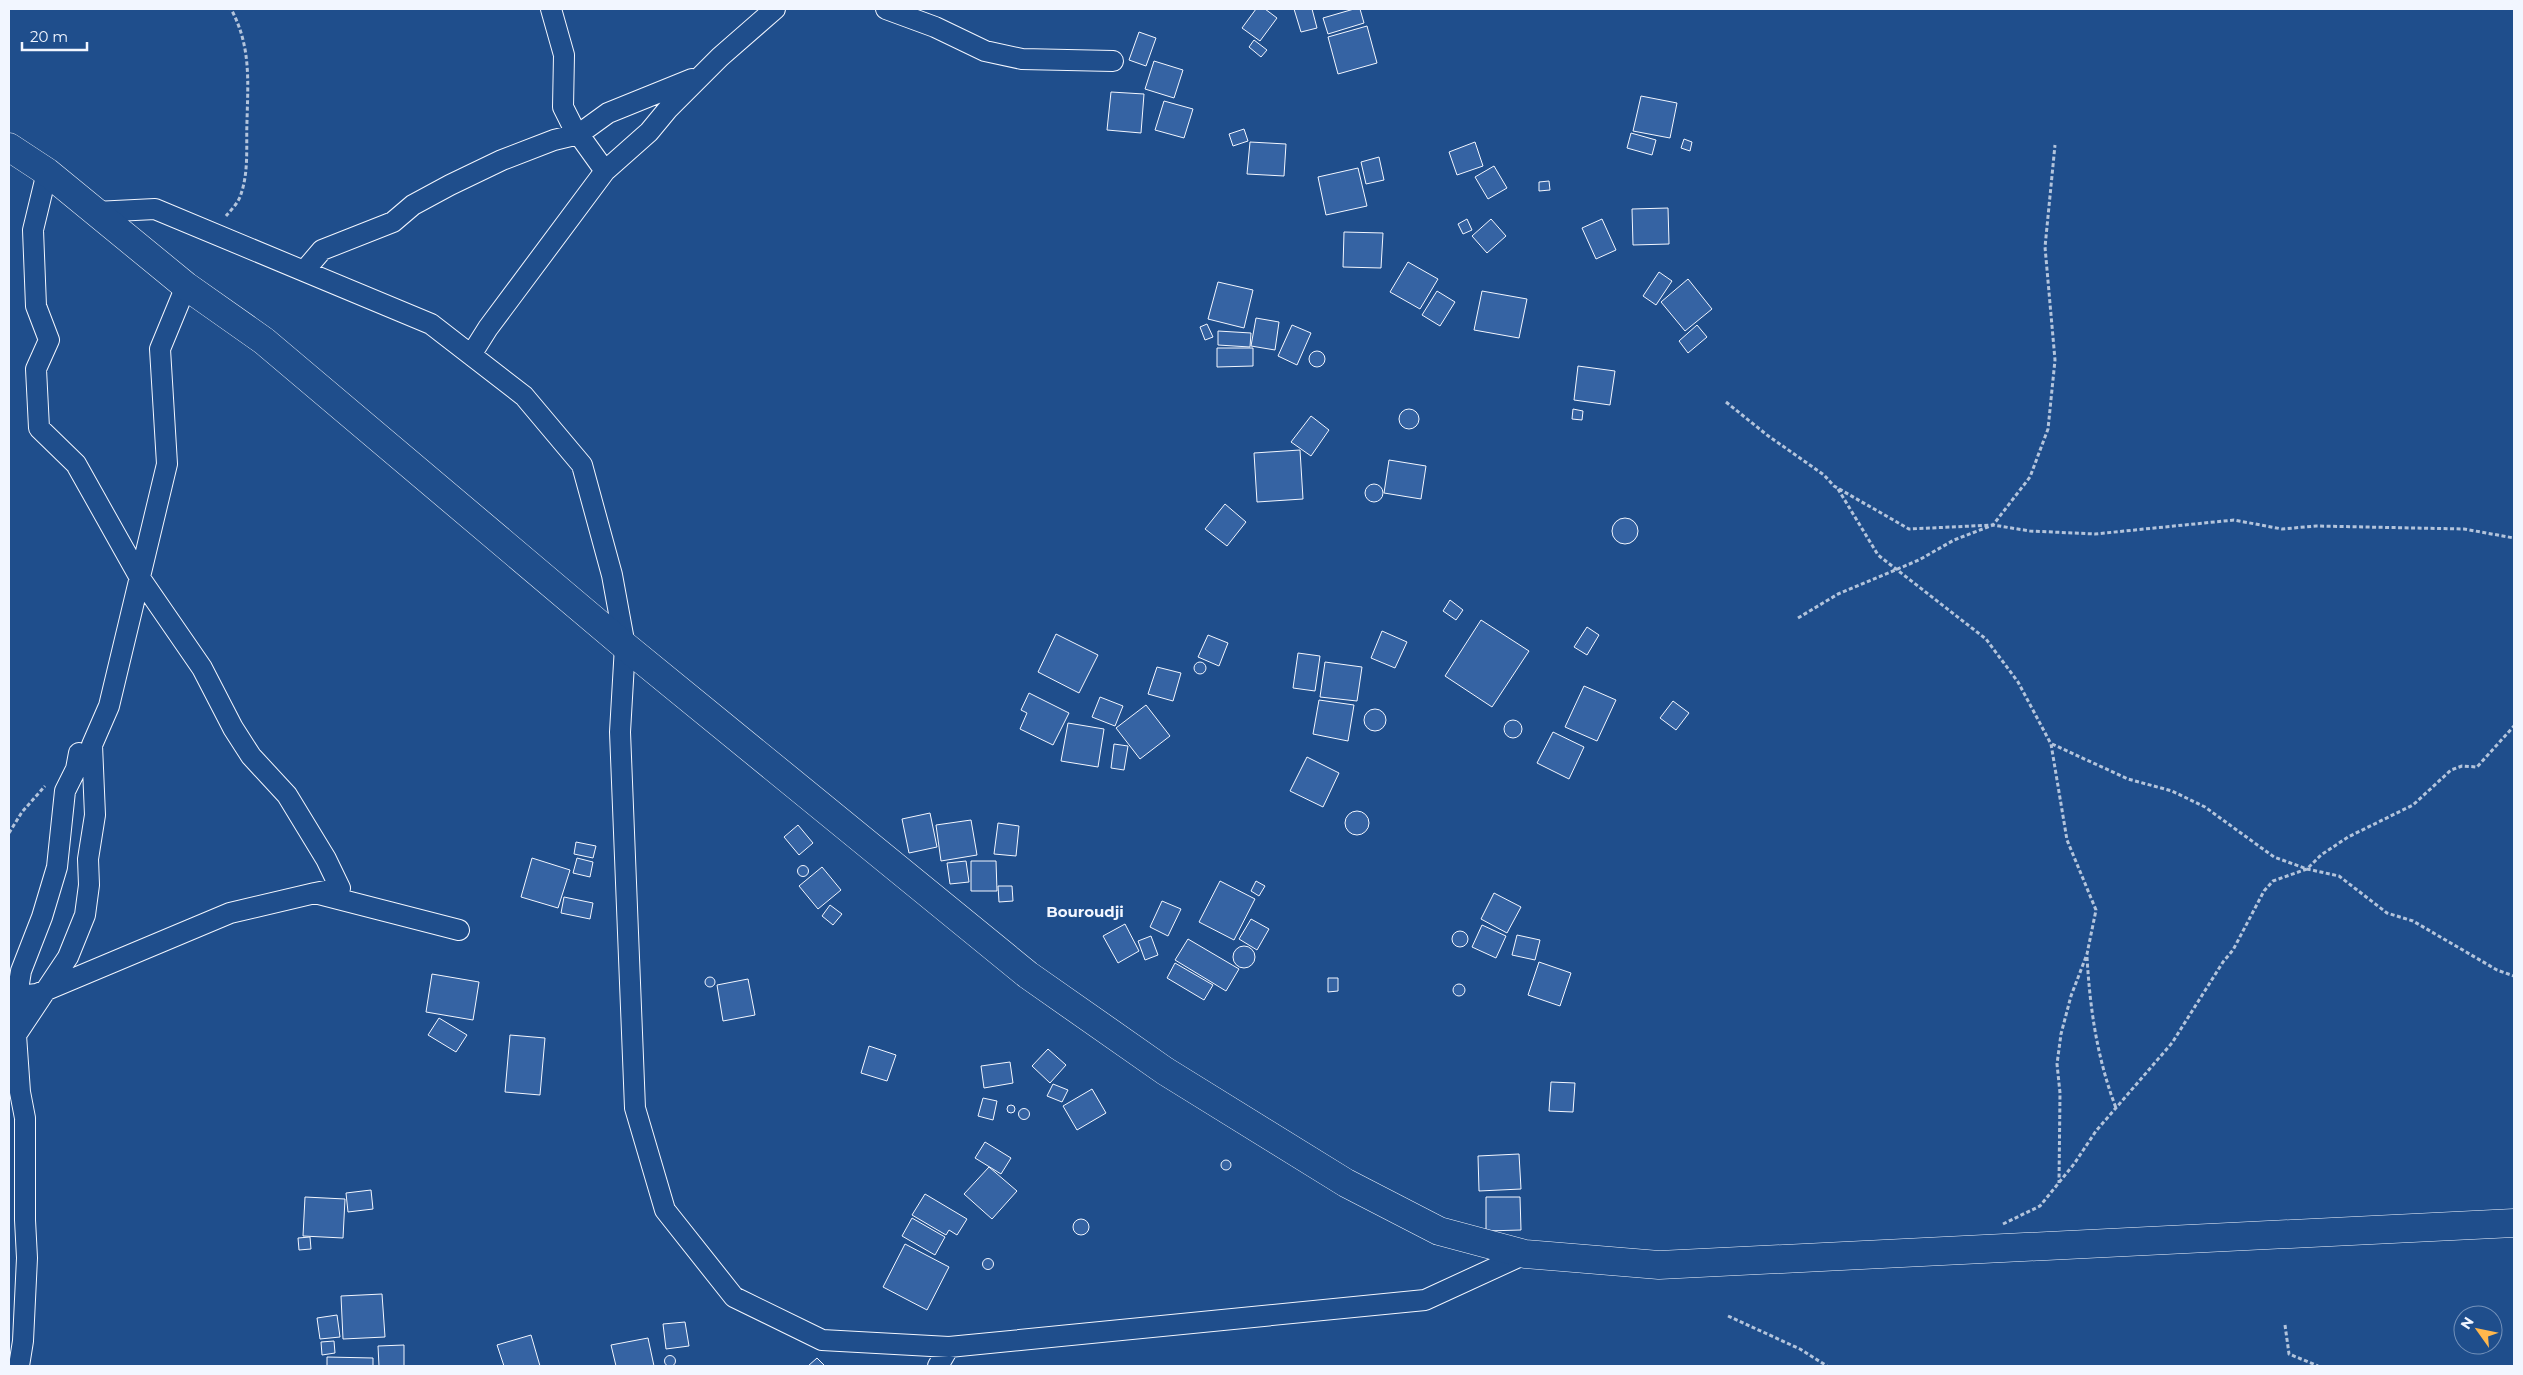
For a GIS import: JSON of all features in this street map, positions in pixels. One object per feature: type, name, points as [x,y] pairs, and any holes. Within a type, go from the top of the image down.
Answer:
[{"type":"highway","points":[[9,147],[47,172],[186,286],[264,341],[625,646],[1028,975],[1165,1071],[1346,1183],[1439,1231],[1525,1254],[1659,1265],[2514,1223]]},
{"type":"street","points":[[551,9],[564,55],[563,107],[605,171]]},
{"type":"street","points":[[471,355],[488,328],[605,171],[648,132],[703,74],[775,9]]},
{"type":"street","points":[[886,9],[935,27],[985,51],[1022,58],[1113,61]]},
{"type":"street","points":[[304,271],[322,250],[393,222],[413,205],[450,185],[502,160],[554,140],[579,134],[608,113],[703,74]]},
{"type":"street","points":[[13,996],[37,994],[230,913],[340,888],[326,859],[287,795],[251,756],[233,728],[202,668],[140,578],[76,464],[39,428],[36,369],[48,340],[36,306],[33,230],[47,172]]},
{"type":"street","points":[[95,212],[155,208],[431,324],[524,396],[582,465],[612,575],[625,646],[620,732],[635,1108],[665,1210],[734,1297],[822,1340],[950,1347],[1426,1300],[1525,1254]]},
{"type":"street","points":[[19,1366],[23,1341],[27,1258],[25,1118],[20,1092],[16,1035],[68,957],[85,915],[89,885],[88,859],[95,815],[92,745],[109,706],[167,464],[160,349],[186,286]]},
{"type":"street","points":[[9,1016],[13,996],[36,934],[57,867],[65,791],[76,769],[79,753]]},
{"type":"street","points":[[315,893],[458,930]]},
{"type":"street","points":[[938,1366],[950,1347]]},
{"type":"path","points":[[214,233],[241,195],[248,150],[249,65],[238,22],[230,9]]},
{"type":"path","points":[[1798,618],[1838,594],[1896,570],[1954,540],[1993,525],[2030,477],[2048,429],[2055,360],[2045,247],[2055,145]]},
{"type":"path","points":[[1726,402],[1767,435],[1824,475],[1838,488],[1909,529],[1993,525],[2030,531],[2095,534],[2234,520],[2282,529],[2316,526],[2464,528],[2514,538]]},
{"type":"path","points":[[1838,488],[1878,555],[1986,639],[2018,682],[2051,744],[2067,840],[2096,910],[2087,954],[2071,996],[2061,1034],[2057,1064],[2060,1093],[2059,1182]]},
{"type":"path","points":[[1995,1229],[2010,1219],[2040,1206],[2074,1164],[2096,1131],[2172,1043],[2222,962],[2233,950],[2264,891],[2273,881],[2307,869],[2321,855],[2348,837],[2413,805],[2451,770],[2462,766],[2477,767],[2514,726]]},
{"type":"path","points":[[2051,744],[2128,779],[2172,791],[2205,807],[2274,857],[2307,869],[2339,876],[2387,914],[2414,921],[2497,970],[2514,976]]},
{"type":"path","points":[[2087,954],[2091,1018],[2099,1046],[2103,1075],[2116,1108]]},
{"type":"path","points":[[1728,1316],[1800,1349],[1826,1366]]},
{"type":"path","points":[[2284,1325],[2289,1354],[2318,1366]]},
{"type":"building","points":[[1256,9],[1265,9],[1277,18],[1260,41],[1242,28]]},
{"type":"building","points":[[1294,9],[1312,9],[1317,28],[1301,32]]},
{"type":"building","points":[[1360,9],[1364,23],[1328,34],[1323,18]]},
{"type":"building","points":[[1367,26],[1377,63],[1338,74],[1328,37]]},
{"type":"building","points":[[1139,32],[1156,38],[1146,66],[1129,60]]},
{"type":"building","points":[[1254,40],[1267,50],[1261,57],[1249,47]]},
{"type":"building","points":[[1154,61],[1183,70],[1174,98],[1145,89]]},
{"type":"building","points":[[1111,92],[1144,94],[1141,133],[1107,130]]},
{"type":"building","points":[[1641,96],[1677,103],[1670,138],[1633,131]]},
{"type":"building","points":[[1164,101],[1193,109],[1184,138],[1155,130]]},
{"type":"building","points":[[1244,129],[1248,141],[1233,146],[1229,134]]},
{"type":"building","points":[[1631,133],[1656,140],[1652,155],[1627,148]]},
{"type":"building","points":[[1684,139],[1692,142],[1690,151],[1681,148]]},
{"type":"building","points":[[1250,142],[1286,144],[1284,176],[1247,174]]},
{"type":"building","points":[[1475,142],[1483,166],[1457,175],[1449,152]]},
{"type":"building","points":[[1379,157],[1384,180],[1366,184],[1361,162]]},
{"type":"building","points":[[1494,166],[1507,188],[1488,199],[1475,177]]},
{"type":"building","points":[[1358,168],[1367,206],[1326,215],[1318,177]]},
{"type":"building","points":[[1549,181],[1550,190],[1539,191],[1539,182]]},
{"type":"building","points":[[1668,208],[1669,244],[1633,245],[1632,209]]},
{"type":"building","points":[[1467,219],[1472,230],[1463,234],[1458,224]]},
{"type":"building","points":[[1491,219],[1506,236],[1487,253],[1472,236]]},
{"type":"building","points":[[1602,219],[1616,250],[1596,259],[1582,228]]},
{"type":"building","points":[[1344,232],[1383,233],[1381,268],[1343,267]]},
{"type":"building","points":[[1408,262],[1438,279],[1420,309],[1390,292]]},
{"type":"building","points":[[1659,272],[1672,281],[1656,305],[1643,296]]},
{"type":"building","points":[[1688,279],[1712,309],[1685,331],[1661,302]]},
{"type":"building","points":[[1218,282],[1253,290],[1244,328],[1208,319]]},
{"type":"building","points":[[1437,291],[1455,302],[1440,326],[1422,315]]},
{"type":"building","points":[[1482,291],[1527,299],[1519,338],[1474,330]]},
{"type":"building","points":[[1256,318],[1279,322],[1275,350],[1251,346]]},
{"type":"building","points":[[1207,324],[1213,337],[1205,340],[1200,327]]},
{"type":"building","points":[[1292,325],[1311,333],[1297,365],[1278,356]]},
{"type":"building","points":[[1697,325],[1707,337],[1688,353],[1679,341]]},
{"type":"building","points":[[1218,331],[1251,333],[1250,347],[1218,345]]},
{"type":"building","points":[[1217,348],[1253,348],[1253,366],[1217,367]]},
{"type":"building","points":[[1317,351],[1325,359],[1317,367],[1309,359]]},
{"type":"building","points":[[1578,366],[1615,371],[1610,405],[1574,400]]},
{"type":"building","points":[[1405,409],[1413,409],[1419,415],[1419,423],[1413,429],[1405,429],[1399,423],[1399,415]]},
{"type":"building","points":[[1573,409],[1583,411],[1582,420],[1572,419]]},
{"type":"building","points":[[1311,416],[1329,430],[1311,456],[1291,442]]},
{"type":"building","points":[[1300,450],[1303,499],[1257,502],[1254,453]]},
{"type":"building","points":[[1389,460],[1426,466],[1421,499],[1384,493]]},
{"type":"building","points":[[1374,484],[1380,487],[1383,493],[1380,499],[1374,502],[1368,499],[1365,493],[1368,487]]},
{"type":"building","points":[[1225,504],[1246,522],[1227,546],[1205,529]]},
{"type":"building","points":[[1625,518],[1634,522],[1638,531],[1634,540],[1625,544],[1616,540],[1612,531],[1616,522]]},
{"type":"building","points":[[1450,600],[1463,610],[1456,620],[1443,611]]},
{"type":"building","points":[[1481,620],[1529,651],[1492,707],[1445,676]]},
{"type":"building","points":[[1587,627],[1599,635],[1587,655],[1574,647]]},
{"type":"building","points":[[1382,631],[1407,642],[1395,668],[1371,658]]},
{"type":"building","points":[[1056,634],[1098,655],[1079,693],[1038,672]]},
{"type":"building","points":[[1208,635],[1228,643],[1219,666],[1198,657]]},
{"type":"building","points":[[1298,653],[1320,656],[1315,691],[1293,688]]},
{"type":"building","points":[[1202,662],[1205,663],[1205,673],[1198,674],[1195,673],[1194,666],[1195,663]]},
{"type":"building","points":[[1325,662],[1362,667],[1357,701],[1320,697]]},
{"type":"building","points":[[1157,667],[1181,673],[1173,701],[1148,694]]},
{"type":"building","points":[[1584,686],[1616,700],[1597,741],[1565,727]]},
{"type":"building","points":[[1029,693],[1069,713],[1053,745],[1020,729],[1027,713],[1021,710]]},
{"type":"building","points":[[1100,697],[1123,706],[1115,726],[1092,717]]},
{"type":"building","points":[[1319,700],[1354,705],[1348,741],[1313,734]]},
{"type":"building","points":[[1673,701],[1689,713],[1676,730],[1660,718]]},
{"type":"building","points":[[1146,705],[1170,736],[1140,759],[1116,728]]},
{"type":"building","points":[[1375,709],[1383,712],[1386,720],[1383,728],[1375,731],[1367,728],[1364,720],[1367,712]]},
{"type":"building","points":[[1513,720],[1519,723],[1522,729],[1519,735],[1513,738],[1507,735],[1504,729],[1507,723]]},
{"type":"building","points":[[1068,723],[1104,729],[1098,767],[1061,761]]},
{"type":"building","points":[[1553,732],[1584,747],[1569,779],[1537,763]]},
{"type":"building","points":[[1114,744],[1128,746],[1124,770],[1111,768]]},
{"type":"building","points":[[1307,757],[1339,773],[1323,807],[1290,791]]},
{"type":"building","points":[[1352,811],[1362,811],[1369,818],[1369,828],[1362,835],[1352,835],[1345,828],[1345,818]]},
{"type":"building","points":[[930,813],[937,847],[909,853],[902,819]]},
{"type":"building","points":[[971,820],[977,855],[941,861],[936,825]]},
{"type":"building","points":[[998,823],[1019,826],[1016,856],[994,854]]},
{"type":"building","points":[[798,825],[813,843],[799,855],[784,837]]},
{"type":"building","points":[[576,842],[596,846],[593,858],[574,854]]},
{"type":"building","points":[[532,858],[570,870],[558,908],[521,897]]},
{"type":"building","points":[[577,858],[593,862],[590,877],[573,873]]},
{"type":"building","points":[[966,861],[969,882],[950,884],[947,863]]},
{"type":"building","points":[[971,861],[996,861],[997,891],[971,891]]},
{"type":"building","points":[[801,866],[805,866],[808,871],[807,875],[801,876],[798,873],[798,869]]},
{"type":"building","points":[[822,867],[841,890],[818,909],[799,886]]},
{"type":"building","points":[[1220,881],[1255,899],[1234,940],[1199,922]]},
{"type":"building","points":[[1256,881],[1265,886],[1259,896],[1251,891]]},
{"type":"building","points":[[998,886],[1012,886],[1013,901],[999,902]]},
{"type":"building","points":[[1494,893],[1521,907],[1507,933],[1481,919]]},
{"type":"building","points":[[564,897],[593,903],[590,919],[561,913]]},
{"type":"building","points":[[1162,901],[1181,909],[1168,936],[1150,927]]},
{"type":"building","points":[[830,905],[842,914],[833,925],[822,916]]},
{"type":"building","points":[[1251,919],[1269,929],[1257,950],[1239,939]]},
{"type":"building","points":[[1125,924],[1139,951],[1118,963],[1103,936]]},
{"type":"building","points":[[1482,925],[1506,936],[1496,958],[1472,947]]},
{"type":"building","points":[[1460,931],[1468,939],[1460,947],[1452,939]]},
{"type":"building","points":[[1517,935],[1540,940],[1535,960],[1512,955]]},
{"type":"building","points":[[1151,936],[1158,955],[1145,960],[1138,941]]},
{"type":"building","points":[[1188,939],[1239,969],[1226,991],[1175,960]]},
{"type":"building","points":[[1244,946],[1252,949],[1255,957],[1252,965],[1244,968],[1236,965],[1233,957],[1236,949]]},
{"type":"building","points":[[1539,962],[1571,973],[1560,1006],[1528,995]]},
{"type":"building","points":[[1175,963],[1213,985],[1204,1000],[1167,978]]},
{"type":"building","points":[[432,974],[479,982],[473,1020],[426,1012]]},
{"type":"building","points":[[708,977],[712,977],[715,982],[714,986],[708,987],[705,984],[705,980]]},
{"type":"building","points":[[1328,978],[1338,978],[1338,991],[1328,992]]},
{"type":"building","points":[[748,979],[755,1015],[723,1021],[717,985]]},
{"type":"building","points":[[1457,984],[1461,984],[1465,990],[1461,996],[1457,996],[1453,992],[1453,988]]},
{"type":"building","points":[[439,1018],[467,1035],[456,1052],[428,1035]]},
{"type":"building","points":[[510,1035],[545,1038],[540,1095],[505,1092]]},
{"type":"building","points":[[869,1046],[896,1055],[887,1081],[861,1073]]},
{"type":"building","points":[[1048,1049],[1066,1065],[1050,1083],[1032,1066]]},
{"type":"building","points":[[1010,1062],[1013,1083],[984,1088],[981,1066]]},
{"type":"building","points":[[1551,1082],[1575,1083],[1573,1112],[1549,1111]]},
{"type":"building","points":[[1053,1084],[1068,1090],[1062,1102],[1047,1096]]},
{"type":"building","points":[[1092,1089],[1106,1113],[1077,1130],[1063,1106]]},
{"type":"building","points":[[983,1098],[997,1101],[993,1120],[978,1116]]},
{"type":"building","points":[[1011,1105],[1015,1109],[1011,1113],[1007,1109]]},
{"type":"building","points":[[1022,1109],[1026,1109],[1029,1114],[1028,1118],[1022,1119],[1019,1116],[1019,1112]]},
{"type":"building","points":[[985,1142],[1011,1158],[1001,1174],[975,1158]]},
{"type":"building","points":[[1519,1154],[1521,1189],[1479,1191],[1478,1156]]},
{"type":"building","points":[[1224,1160],[1228,1160],[1231,1165],[1228,1170],[1224,1170],[1221,1167],[1221,1163]]},
{"type":"building","points":[[989,1167],[1017,1191],[992,1219],[964,1194]]},
{"type":"building","points":[[371,1190],[373,1209],[348,1212],[346,1193]]},
{"type":"building","points":[[925,1194],[967,1219],[957,1235],[949,1230],[946,1235],[912,1215]]},
{"type":"building","points":[[305,1197],[345,1199],[343,1238],[303,1236]]},
{"type":"building","points":[[1486,1197],[1520,1197],[1521,1230],[1486,1231]]},
{"type":"building","points":[[912,1218],[945,1237],[935,1255],[902,1236]]},
{"type":"building","points":[[1081,1219],[1089,1227],[1081,1235],[1073,1227]]},
{"type":"building","points":[[310,1237],[311,1249],[299,1250],[298,1238]]},
{"type":"building","points":[[905,1244],[949,1267],[927,1310],[883,1287]]},
{"type":"building","points":[[988,1258],[994,1264],[988,1270],[982,1264]]},
{"type":"building","points":[[382,1294],[385,1337],[343,1339],[341,1296]]},
{"type":"building","points":[[337,1315],[340,1337],[320,1339],[317,1318]]},
{"type":"building","points":[[685,1322],[689,1346],[666,1349],[663,1324]]},
{"type":"building","points":[[531,1335],[540,1366],[504,1366],[497,1345]]},
{"type":"building","points":[[648,1338],[654,1366],[616,1366],[611,1345]]},
{"type":"building","points":[[334,1341],[335,1353],[322,1355],[321,1342]]},
{"type":"building","points":[[404,1345],[404,1366],[379,1366],[378,1346]]},
{"type":"building","points":[[668,1356],[672,1356],[675,1361],[674,1365],[668,1366],[665,1363],[665,1359]]},
{"type":"building","points":[[327,1357],[373,1358],[373,1366],[327,1366]]},
{"type":"building","points":[[817,1358],[825,1366],[808,1366]]},
{"type":"district","name":"Bouroudji","points":[[1085,912]]}]
